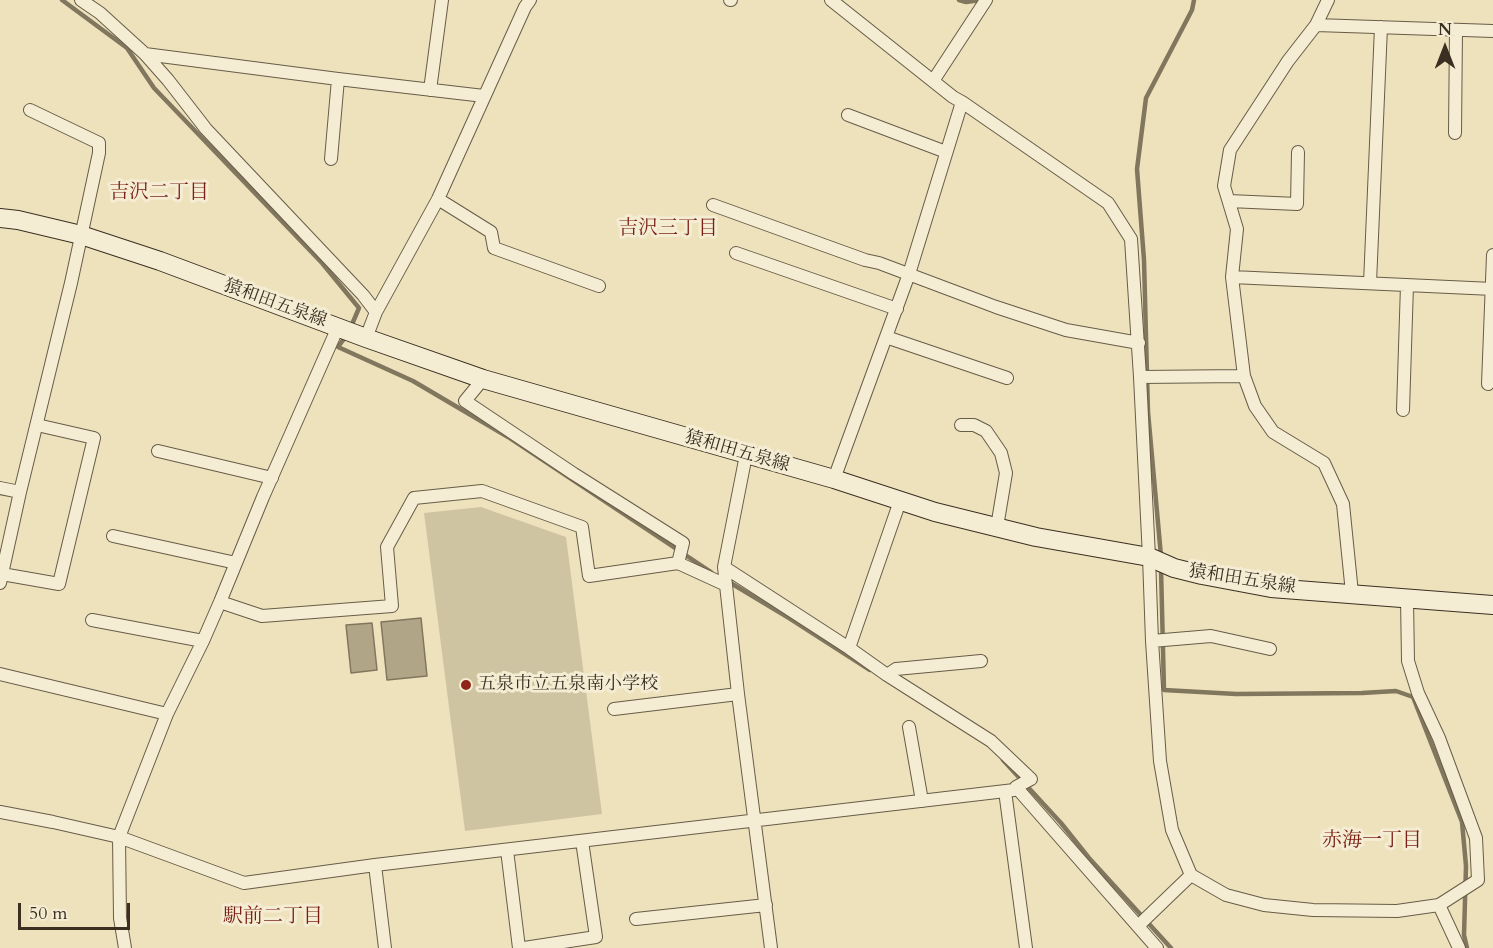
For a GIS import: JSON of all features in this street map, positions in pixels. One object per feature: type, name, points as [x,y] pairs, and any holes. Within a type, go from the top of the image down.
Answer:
[{"type":"main road","name":"猿和田五泉線","points":[[0,218],[81,234],[483,379],[834,479],[935,512],[1036,537],[1149,557],[1174,568],[1272,588],[1493,605]]},
{"type":"street","points":[[81,0],[145,54],[206,129],[363,295],[376,312]]},
{"type":"street","points":[[100,14],[102,0]]},
{"type":"street","points":[[430,90],[442,0]]},
{"type":"street","points":[[366,338],[376,312],[438,198],[530,0]]},
{"type":"street","points":[[831,0],[953,97],[1108,203],[1131,238],[1139,343],[1152,641],[1161,761],[1172,830],[1191,875],[1226,895],[1264,905],[1313,910],[1397,911],[1438,905],[1478,880],[1476,838],[1439,738],[1418,693],[1408,661],[1407,599]]},
{"type":"street","points":[[1328,0],[1316,25],[1288,62],[1230,150],[1224,186],[1237,229],[1232,277],[1244,376],[1255,406],[1273,432],[1324,463],[1343,504],[1352,593]]},
{"type":"street","points":[[933,81],[984,3]]},
{"type":"street","points":[[1316,25],[1493,31]]},
{"type":"street","points":[[1370,283],[1381,27]]},
{"type":"street","points":[[1455,133],[1456,30]]},
{"type":"street","points":[[145,54],[484,96]]},
{"type":"street","points":[[331,159],[338,79]]},
{"type":"street","points":[[834,479],[909,274],[962,102]]},
{"type":"street","points":[[30,110],[99,143],[99,153],[71,283],[20,492],[1,579],[60,584],[94,438],[37,424]]},
{"type":"street","points":[[848,115],[946,153]]},
{"type":"street","points":[[1229,201],[1296,204],[1298,152]]},
{"type":"street","points":[[438,198],[491,232],[494,248],[599,286]]},
{"type":"street","points":[[713,205],[1066,330],[1139,343]]},
{"type":"street","points":[[736,253],[897,309]]},
{"type":"street","points":[[1488,384],[1493,255]]},
{"type":"street","points":[[1232,277],[1493,289]]},
{"type":"street","points":[[1403,410],[1407,285]]},
{"type":"street","points":[[126,948],[120,918],[119,837],[167,714],[203,641],[338,327]]},
{"type":"street","points":[[886,337],[1007,378]]},
{"type":"street","points":[[1140,377],[1244,376]]},
{"type":"street","points":[[483,379],[465,401],[683,543],[678,563]]},
{"type":"street","points":[[960,425],[974,425],[986,431],[1001,453],[1006,473],[997,527]]},
{"type":"street","points":[[158,451],[272,478]]},
{"type":"street","points":[[746,454],[724,567],[771,948]]},
{"type":"street","points":[[0,488],[20,492]]},
{"type":"street","points":[[220,602],[262,616],[392,606],[387,547],[414,498],[482,491],[582,527],[589,576],[678,563],[726,585]]},
{"type":"street","points":[[849,648],[900,501]]},
{"type":"street","points":[[113,536],[236,563]]},
{"type":"street","points":[[0,812],[119,837],[244,883],[375,865],[922,801],[1011,789],[1031,779],[991,741],[724,567]]},
{"type":"street","points":[[92,620],[203,641]]},
{"type":"street","points":[[1152,641],[1211,636],[1270,649]]},
{"type":"street","points":[[887,675],[896,669],[981,661]]},
{"type":"street","points":[[0,674],[167,714]]},
{"type":"street","points":[[614,709],[738,694]]},
{"type":"street","points":[[909,727],[922,801]]},
{"type":"street","points":[[1011,789],[1157,948]]},
{"type":"street","points":[[1011,789],[1026,948]]},
{"type":"street","points":[[524,948],[596,938],[582,841]]},
{"type":"street","points":[[507,850],[519,948]]},
{"type":"street","points":[[375,865],[385,948]]},
{"type":"street","points":[[1138,926],[1191,875]]},
{"type":"street","points":[[636,919],[766,905]]},
{"type":"street","points":[[1438,905],[1460,948]]},
{"type":"shaded area","points":[[481,507],[566,537],[602,814],[465,831],[424,513]]},
{"type":"shaded area","points":[[421,618],[427,676],[387,680],[381,622]]},
{"type":"shaded area","points":[[372,623],[377,670],[351,673],[346,625]]},
{"type":"waterway","points":[[62,0],[127,48],[154,88],[322,263],[359,308],[350,329]]},
{"type":"waterway","points":[[959,0],[966,2],[981,0]]},
{"type":"waterway","points":[[1161,556],[1148,412],[1144,260],[1137,169],[1146,98],[1192,10],[1194,0]]},
{"type":"waterway","points":[[346,336],[338,347],[413,381],[508,437],[711,572]]},
{"type":"waterway","points":[[1161,568],[1164,690],[1236,694],[1396,691],[1413,697],[1462,822],[1466,866],[1464,935],[1467,948]]},
{"type":"waterway","points":[[729,582],[870,670]]},
{"type":"waterway","points":[[1003,760],[1171,948]]},
{"type":"place","name":"五泉市立五泉南小学校","points":[[466,685]]},
{"type":"district","name":"吉沢二丁目","points":[[159,193]]},
{"type":"district","name":"吉沢三丁目","points":[[668,229]]},
{"type":"district","name":"赤海一丁目","points":[[1372,841]]},
{"type":"district","name":"駅前二丁目","points":[[273,917]]}]
